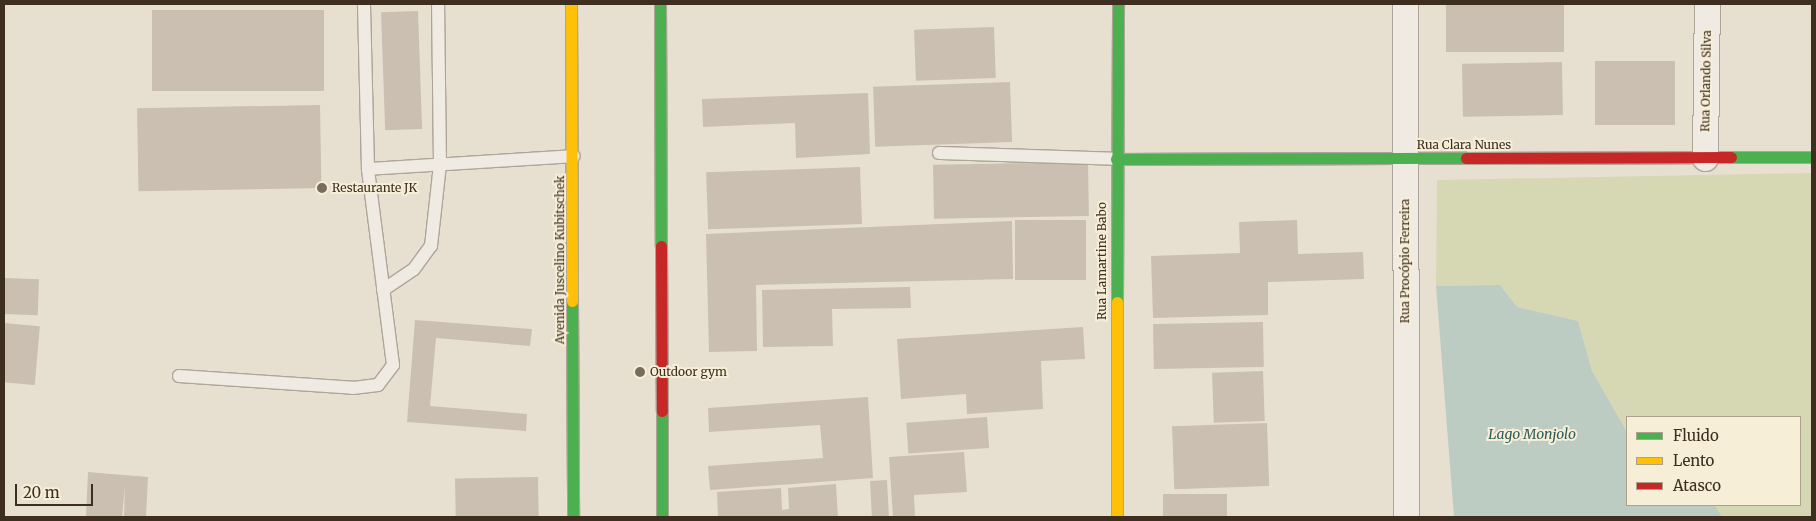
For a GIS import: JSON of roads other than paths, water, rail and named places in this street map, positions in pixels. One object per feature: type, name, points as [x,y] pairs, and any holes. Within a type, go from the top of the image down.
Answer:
[{"type":"street","name":"Avenida Juscelino Kubitschek","points":[[572,4],[574,156],[573,517]]},
{"type":"street","points":[[660,4],[662,517]]},
{"type":"street","name":"Rua Lamartine Babo","points":[[1117,517],[1116,159],[1118,4]]},
{"type":"street","name":"Rua Procópio Ferreira","points":[[1405,4],[1406,517]]},
{"type":"street","name":"Rua Orlando Silva","points":[[1705,158],[1707,4]]},
{"type":"street","name":"Rua Clara Nunes","points":[[1116,159],[1812,157]]},
{"type":"lane","points":[[179,376],[353,388],[378,385],[393,365],[368,169],[364,4]]},
{"type":"lane","points":[[383,290],[414,270],[431,246],[440,164],[438,4]]},
{"type":"lane","points":[[938,153],[1116,159]]},
{"type":"lane","points":[[368,169],[574,156]]},
{"type":"water","name":"Lago Monjolo","points":[[1500,285],[1517,307],[1578,321],[1592,371],[1626,430],[1626,506],[1716,506],[1722,517],[1454,517],[1436,286]]},
{"type":"place","name":"Restaurante JK","points":[[322,188]]},
{"type":"place","name":"Outdoor gym","points":[[640,372]]}]
